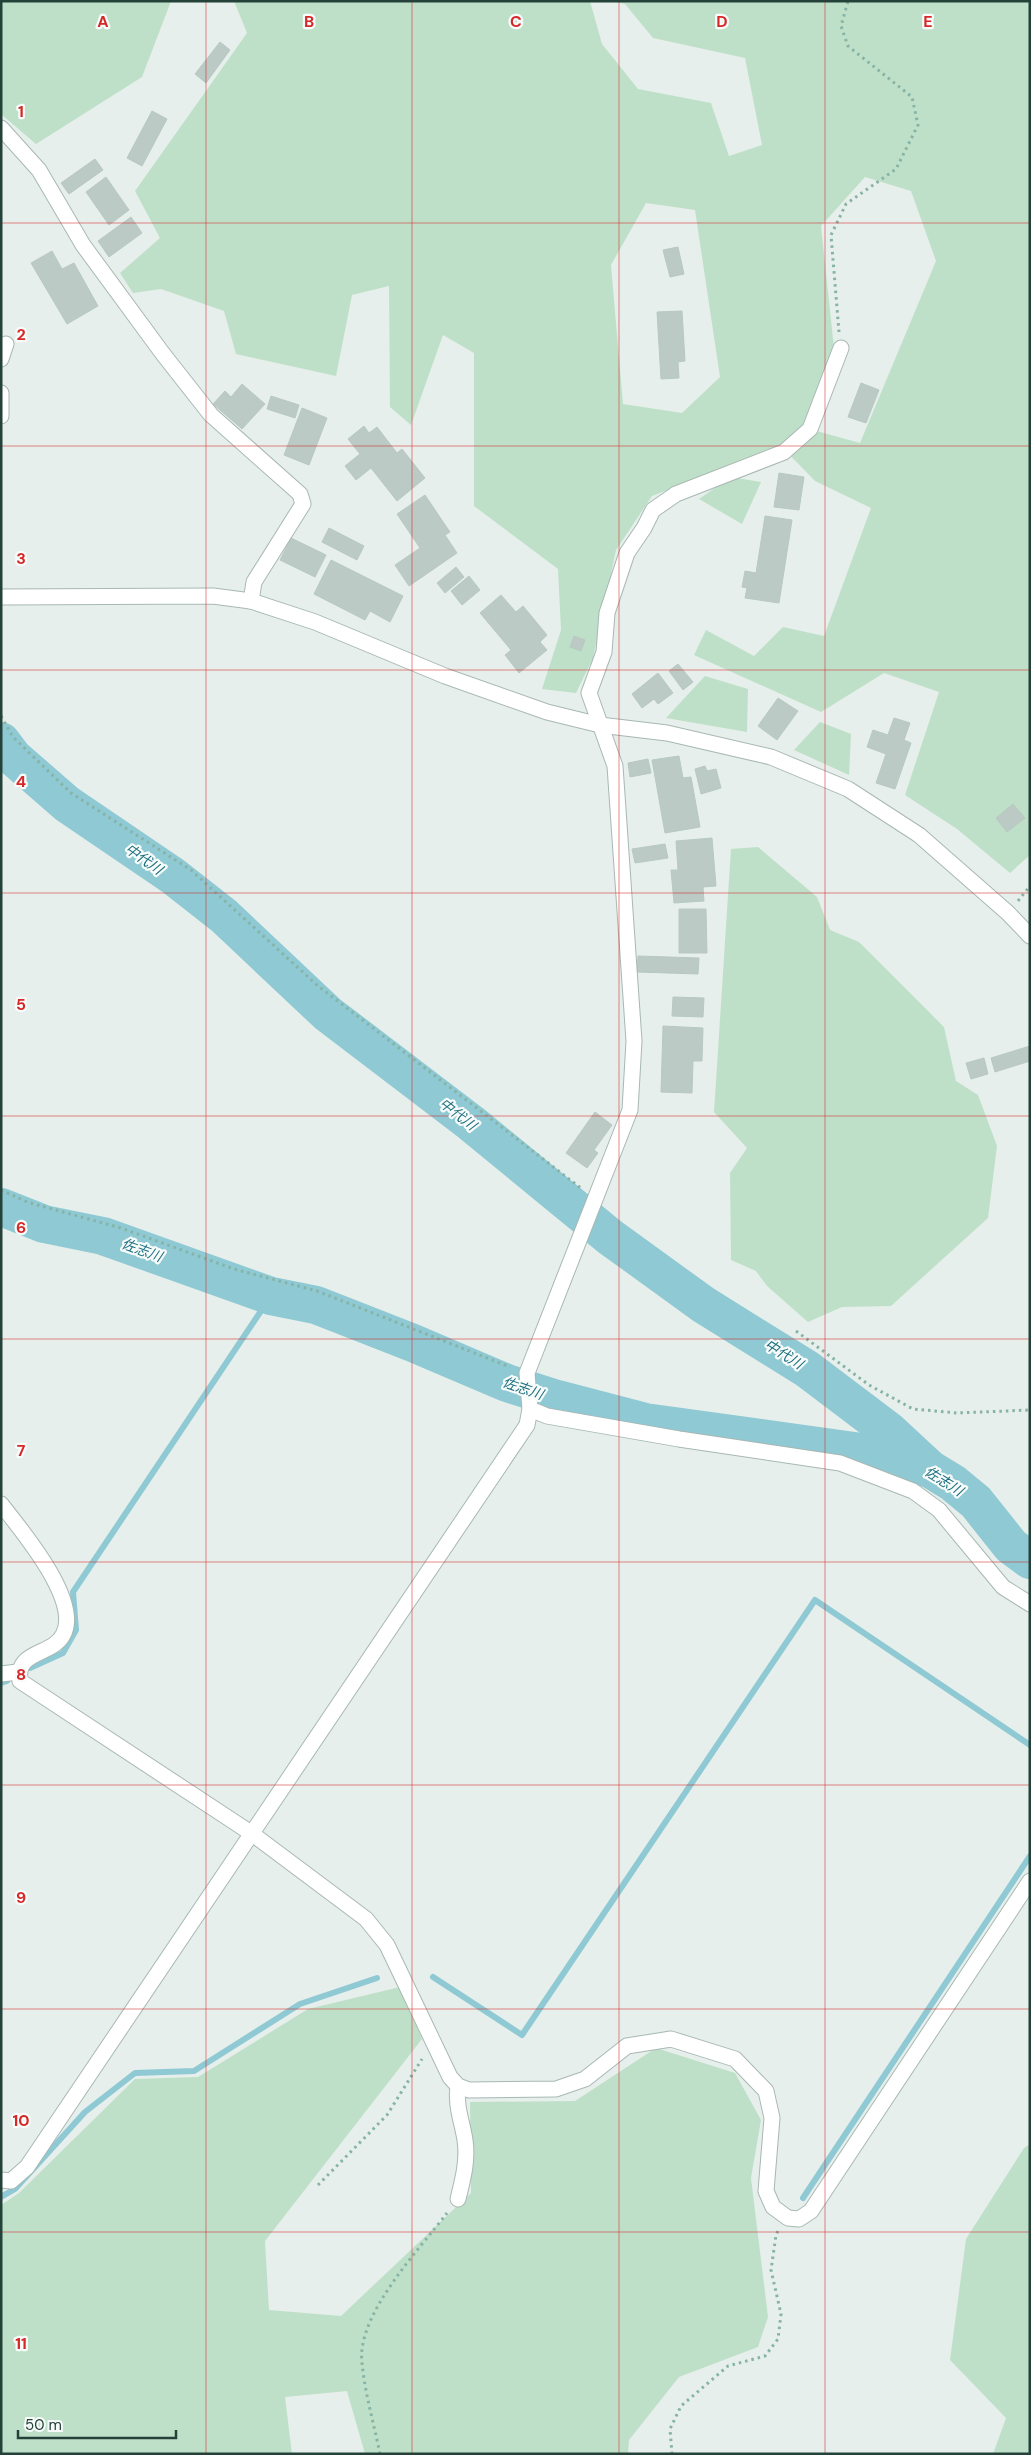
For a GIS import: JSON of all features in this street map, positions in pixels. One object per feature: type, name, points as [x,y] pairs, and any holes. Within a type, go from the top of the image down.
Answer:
[{"type":"street","points":[[1,128],[39,170],[83,245],[163,354],[211,415],[300,494],[303,504],[254,582],[250,601]]},
{"type":"street","points":[[1,359],[6,344]]},
{"type":"street","points":[[1,2180],[11,2181],[27,2167],[527,1425],[530,1409],[527,1374],[630,1110],[634,1041],[615,766],[589,693],[604,652],[607,613],[627,553],[644,528],[653,510],[676,494],[784,452],[810,429],[841,348]]},
{"type":"street","points":[[1,393],[1,416]]},
{"type":"street","points":[[1,597],[213,596],[250,601],[315,622],[445,676],[528,705],[600,725],[668,733],[771,757],[848,789],[919,834],[1008,913],[1030,936]]},
{"type":"street","points":[[530,1409],[547,1416],[679,1439],[840,1463],[913,1491],[939,1510],[1003,1587],[1030,1604]]},
{"type":"street","points":[[1,1504],[43,1559],[62,1597],[66,1620],[63,1635],[52,1647],[34,1654],[22,1664],[18,1672],[20,1681],[26,1687],[251,1833],[366,1919],[387,1945],[450,2077],[458,2086],[469,2090],[556,2088],[585,2079],[627,2046],[671,2039],[735,2059],[766,2091],[772,2118],[766,2191],[773,2207],[788,2218],[799,2219],[812,2211],[1030,1881]]},
{"type":"street","points":[[1,1674],[18,1672]]},
{"type":"street","points":[[458,2086],[456,2100],[465,2141],[465,2173],[458,2198]]},
{"type":"path","points":[[841,348],[831,235],[846,204],[896,169],[918,125],[912,97],[848,46],[841,26],[848,1]]},
{"type":"path","points":[[1,716],[13,737],[71,793],[191,870],[317,985],[595,1198]]},
{"type":"path","points":[[1,1190],[26,1202],[121,1228],[234,1269],[317,1291],[527,1374]]},
{"type":"path","points":[[796,1331],[869,1385],[913,1409],[957,1413],[1030,1410]]},
{"type":"path","points":[[318,2185],[387,2115],[433,2042]]},
{"type":"path","points":[[380,2454],[361,2362],[365,2333],[376,2306],[458,2198]]},
{"type":"path","points":[[672,2454],[670,2429],[681,2406],[728,2366],[765,2356],[778,2339],[781,2314],[771,2270],[776,2234],[788,2218]]},
{"type":"green space","points":[[1,1],[171,1],[142,77],[36,144],[1,114]]},
{"type":"green space","points":[[234,1],[590,1],[602,44],[638,89],[711,103],[729,156],[762,145],[745,58],[653,38],[625,4],[612,1],[1030,1],[1030,855],[1010,873],[957,829],[905,795],[939,692],[884,673],[821,712],[694,655],[706,630],[754,656],[783,627],[824,636],[871,508],[815,481],[781,446],[652,496],[616,550],[593,658],[576,693],[542,689],[561,630],[558,569],[474,506],[474,353],[443,335],[411,425],[390,407],[389,286],[352,295],[336,376],[236,354],[224,311],[161,289],[133,293],[120,273],[160,238],[135,191],[247,33]],"holes":[[[865,177],[911,191],[936,261],[860,443],[802,427],[834,348],[821,226]],[[646,203],[695,210],[720,377],[682,413],[623,404],[611,265]]]},
{"type":"green space","points":[[731,477],[761,482],[742,524],[699,499]]},
{"type":"green space","points":[[705,676],[748,689],[747,732],[666,718]]},
{"type":"green space","points":[[820,722],[851,734],[849,775],[794,750]]},
{"type":"green space","points":[[758,847],[817,897],[830,930],[859,942],[944,1027],[956,1081],[978,1095],[997,1146],[988,1218],[891,1306],[842,1307],[808,1322],[767,1286],[756,1271],[731,1260],[730,1173],[747,1148],[714,1112],[731,849]]},
{"type":"green space","points":[[400,1987],[422,2039],[265,2241],[269,2310],[341,2316],[471,2193],[470,2102],[575,2101],[656,2048],[735,2073],[761,2120],[751,2178],[768,2317],[758,2347],[679,2377],[629,2440],[628,2454],[365,2454],[347,2391],[285,2397],[292,2454],[1,2454],[1,2205],[19,2193],[135,2079],[198,2077],[308,2009]]},
{"type":"green space","points":[[1030,2144],[1030,2454],[993,2454],[1006,2418],[950,2360],[966,2239],[1024,2148]]},
{"type":"building","points":[[220,42],[230,50],[206,83],[195,74]]},
{"type":"building","points":[[152,111],[167,119],[142,166],[127,158]]},
{"type":"building","points":[[95,159],[103,170],[69,194],[61,183]]},
{"type":"building","points":[[106,177],[129,210],[109,225],[86,192]]},
{"type":"building","points":[[131,217],[142,233],[109,257],[98,241]]},
{"type":"building","points":[[678,247],[684,274],[670,277],[663,250]]},
{"type":"building","points":[[52,251],[62,269],[74,263],[98,306],[67,324],[31,263]]},
{"type":"building","points":[[682,311],[685,361],[678,362],[679,378],[661,379],[657,312]]},
{"type":"building","points":[[861,383],[879,390],[866,423],[848,417]]},
{"type":"building","points":[[242,384],[265,404],[242,429],[213,404],[225,391],[231,397]]},
{"type":"building","points":[[271,396],[299,405],[295,418],[267,409]]},
{"type":"building","points":[[302,408],[327,418],[309,465],[284,455]]},
{"type":"building","points":[[364,426],[369,433],[377,427],[397,453],[402,449],[425,478],[397,501],[371,468],[356,480],[345,466],[360,454],[348,439]]},
{"type":"building","points":[[779,473],[804,477],[799,510],[774,507]]},
{"type":"building","points":[[425,495],[450,532],[445,535],[457,553],[409,586],[395,565],[420,548],[397,514]]},
{"type":"building","points":[[765,516],[792,520],[779,603],[745,598],[747,588],[742,587],[745,571],[756,573]]},
{"type":"building","points":[[329,528],[364,546],[357,560],[322,542]]},
{"type":"building","points":[[291,538],[326,555],[315,577],[280,560]]},
{"type":"building","points":[[331,560],[403,596],[390,622],[370,611],[365,620],[314,594]]},
{"type":"building","points":[[456,567],[464,577],[445,593],[437,583]]},
{"type":"building","points":[[469,576],[480,590],[462,605],[451,591]]},
{"type":"building","points":[[501,595],[516,612],[523,606],[547,635],[540,642],[547,650],[519,673],[505,655],[511,650],[480,613]]},
{"type":"building","points":[[574,636],[585,640],[581,651],[570,647]]},
{"type":"building","points":[[678,664],[693,682],[683,690],[669,671]]},
{"type":"building","points":[[658,673],[673,693],[658,704],[654,699],[642,708],[632,694]]},
{"type":"building","points":[[778,698],[798,711],[777,740],[758,726]]},
{"type":"building","points":[[894,718],[910,723],[904,740],[911,743],[895,789],[876,783],[886,754],[867,747],[873,730],[888,735]]},
{"type":"building","points":[[679,756],[683,778],[691,777],[700,827],[665,833],[652,760]]},
{"type":"building","points":[[648,759],[651,773],[630,777],[628,763]]},
{"type":"building","points":[[705,766],[707,771],[716,769],[721,788],[701,794],[695,769]]},
{"type":"building","points":[[1013,804],[1025,818],[1007,832],[996,818]]},
{"type":"building","points":[[712,838],[716,886],[703,887],[704,901],[674,903],[671,870],[678,870],[676,841]]},
{"type":"building","points":[[665,844],[668,858],[635,863],[632,849]]},
{"type":"building","points":[[679,909],[706,909],[707,953],[679,953]]},
{"type":"building","points":[[638,956],[699,958],[698,974],[637,972]]},
{"type":"building","points":[[673,997],[704,998],[703,1017],[672,1016]]},
{"type":"building","points":[[663,1026],[703,1028],[702,1061],[693,1061],[692,1093],[661,1092]]},
{"type":"building","points":[[1030,1046],[1030,1061],[995,1072],[991,1058]]},
{"type":"building","points":[[984,1058],[988,1074],[971,1079],[966,1063]]},
{"type":"building","points":[[595,1112],[612,1125],[594,1150],[598,1153],[587,1168],[566,1153]]},
{"type":"waterway","name":"中代川","points":[[1,741],[13,757],[67,804],[173,876],[224,916],[328,1014],[471,1123],[610,1237],[704,1305],[807,1369],[889,1431],[930,1469]]},
{"type":"waterway","name":"佐志川","points":[[1,1207],[44,1224],[103,1236],[271,1296],[316,1305],[507,1383],[557,1399],[645,1422],[883,1455],[930,1469],[953,1483],[976,1502],[1011,1546],[1030,1560]]},
{"type":"waterway","points":[[30,1668],[63,1653],[76,1630],[73,1592],[271,1296]]},
{"type":"waterway","points":[[433,1977],[522,2035],[815,1600],[1030,1745]]},
{"type":"waterway","points":[[1,1683],[7,1681]]},
{"type":"waterway","points":[[803,2198],[1030,1856]]},
{"type":"waterway","points":[[1,2197],[15,2189],[85,2112],[135,2073],[194,2071],[300,2004],[377,1978]]}]
